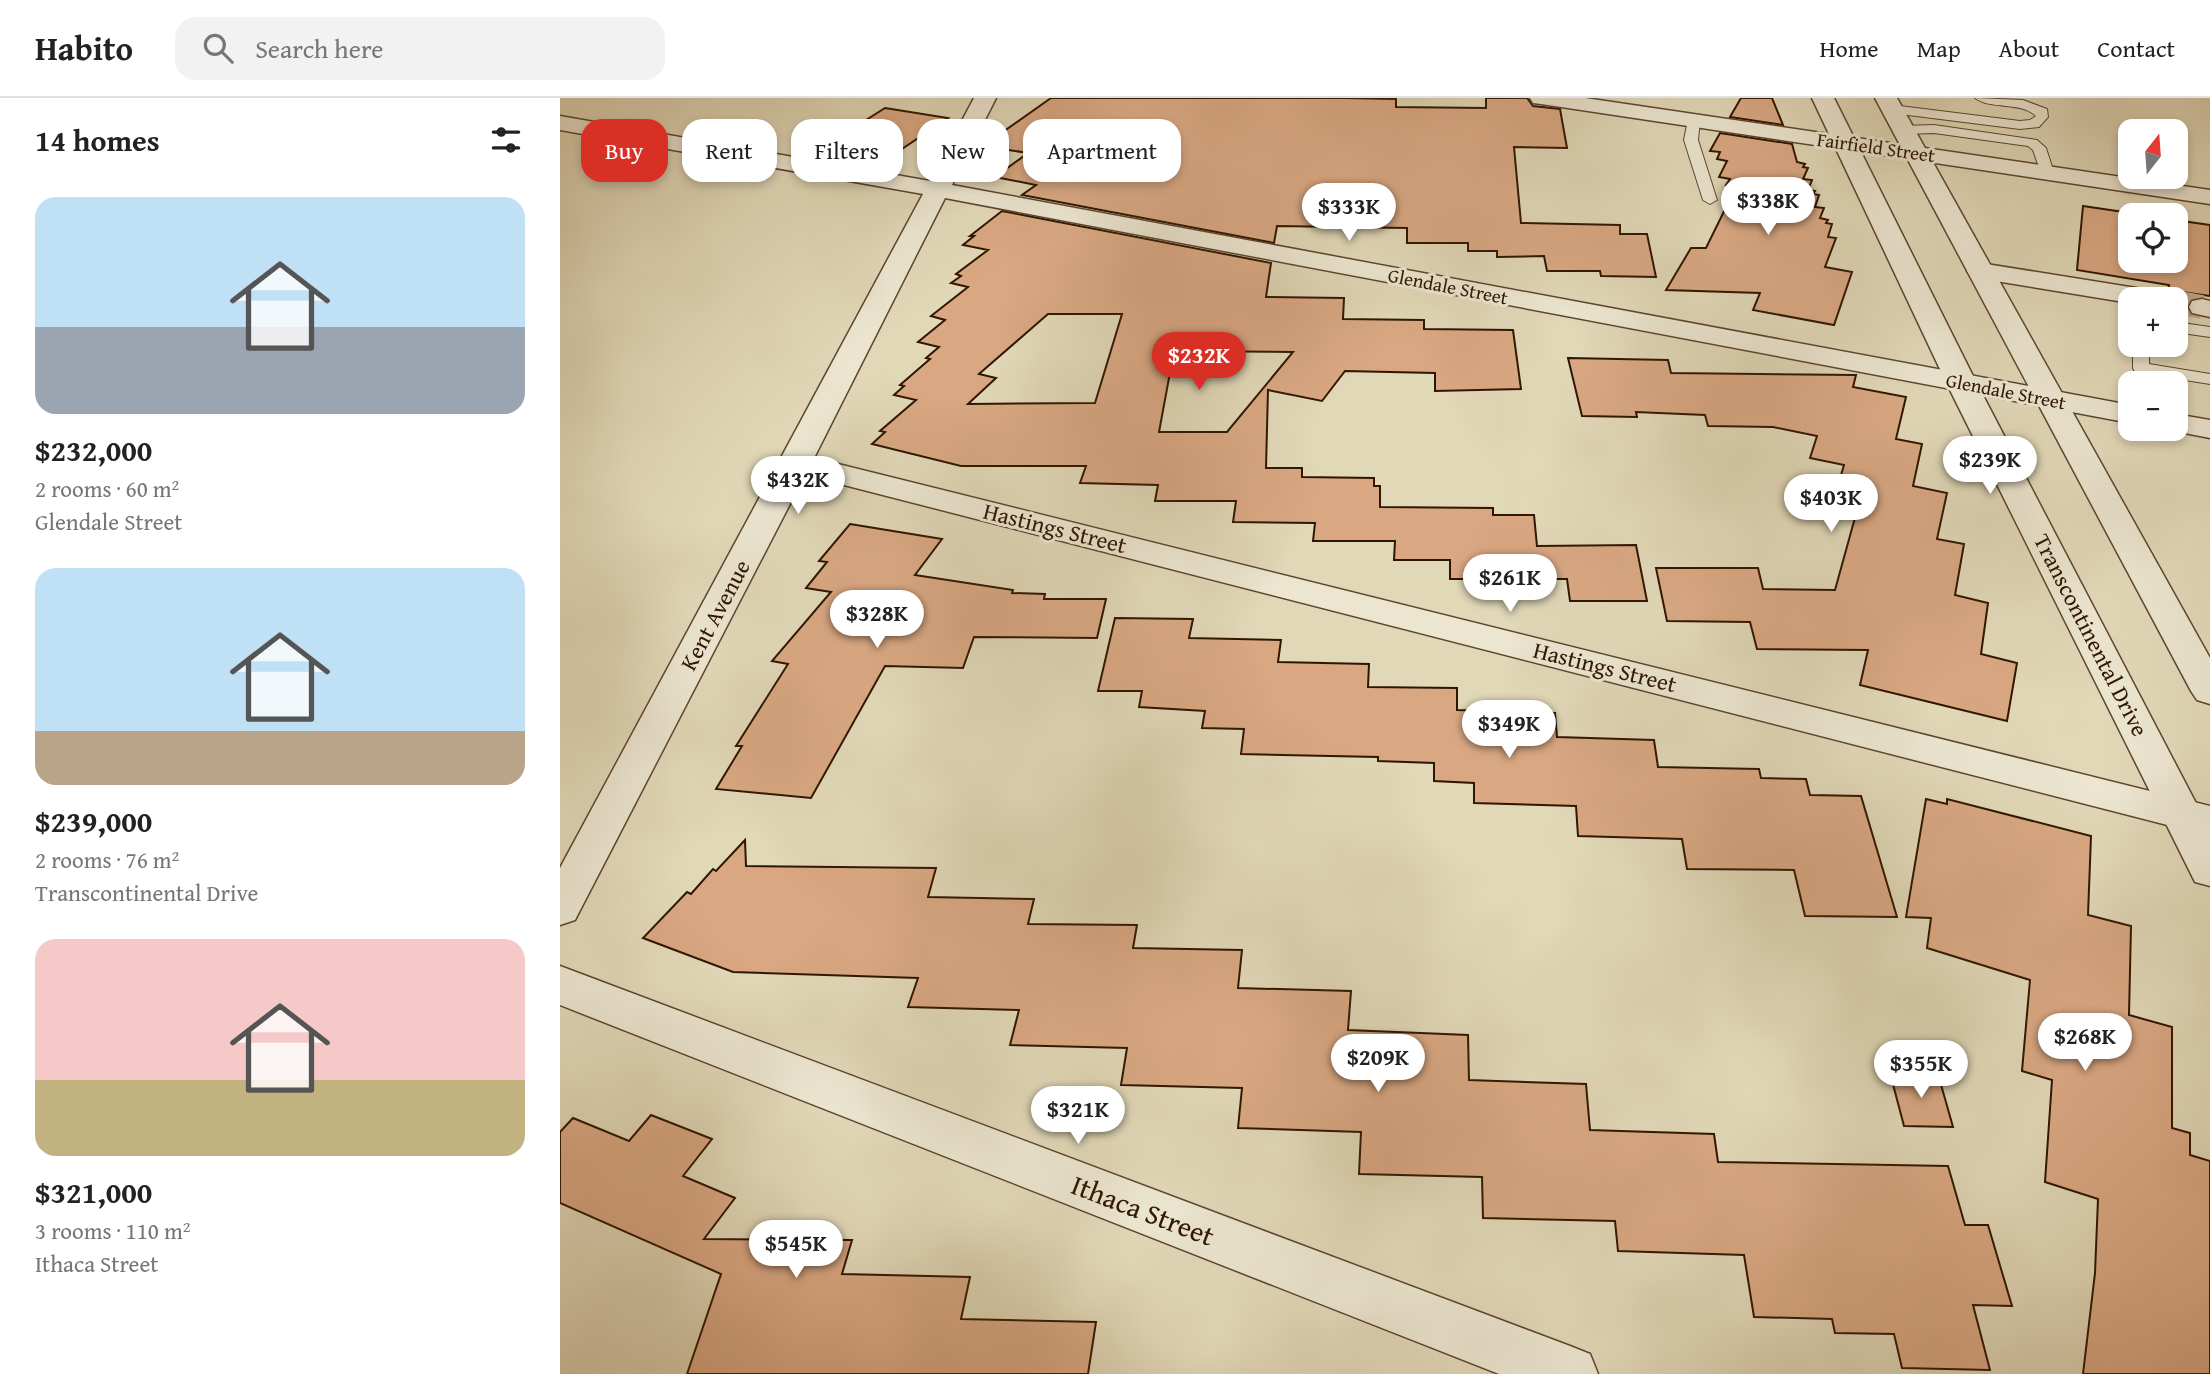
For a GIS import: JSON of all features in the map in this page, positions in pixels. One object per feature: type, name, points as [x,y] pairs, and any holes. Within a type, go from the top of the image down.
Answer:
[{"type":"street","name":"Kent Avenue","points":[[560,908],[796,463],[985,98]]},
{"type":"street","name":"Fairfield Street","points":[[1541,98],[1843,142],[1872,112],[2047,173],[2210,197]]},
{"type":"street","name":"Transcontinental Drive","points":[[1872,112],[1843,142],[1961,382],[2197,817],[2210,870]]},
{"type":"street","points":[[1872,112],[1980,271],[2210,691]]},
{"type":"street","name":"Glendale Street","points":[[560,123],[937,189],[2118,412]]},
{"type":"street","points":[[1980,271],[2118,298]]},
{"type":"street","points":[[2188,425],[2210,429]]},
{"type":"street","name":"Hastings Street","points":[[796,463],[2197,817]]},
{"type":"street","name":"Ithaca Street","points":[[560,985],[1570,1374]]},
{"type":"lane","points":[[1872,112],[2020,125],[2034,124],[2042,117],[2042,112],[2032,106],[1981,98]]},
{"type":"lane","points":[[1694,120],[1692,140],[1710,200]]},
{"type":"lane","points":[[2141,357],[2141,368],[2210,379]]},
{"type":"building","points":[[1051,98],[1396,99],[1396,107],[1486,108],[1486,98],[1527,98],[1533,106],[1560,109],[1567,148],[1514,147],[1521,223],[1620,225],[1620,234],[1647,234],[1656,277],[1601,276],[1600,271],[1547,271],[1544,256],[1497,257],[1497,251],[1468,251],[1468,243],[1407,243],[1407,228],[1277,226],[1274,243],[1022,195],[1036,185],[1009,180],[1009,167],[1023,157],[1023,182],[1181,182],[1181,119],[1023,119],[1023,152],[1009,150],[1009,128]]},
{"type":"building","points":[[1741,98],[1772,98],[1783,125],[1730,117]]},
{"type":"building","points":[[885,108],[948,118],[917,119],[917,139],[903,148],[903,119],[868,119]]},
{"type":"building","points":[[1720,133],[1792,144],[1797,162],[1808,168],[1803,179],[1812,180],[1808,190],[1819,195],[1815,207],[1824,208],[1820,218],[1832,224],[1828,237],[1836,238],[1825,267],[1852,272],[1834,325],[1753,310],[1760,293],[1666,290],[1691,248],[1706,248],[1736,187],[1726,185],[1730,179],[1719,177],[1727,161],[1717,159],[1720,152],[1710,151]]},
{"type":"building","points":[[2083,206],[2118,211],[2118,273],[2188,273],[2188,222],[2210,225],[2210,296],[2188,293],[2188,287],[2169,287],[2077,270]]},
{"type":"building","points":[[1002,211],[1271,263],[1266,297],[1344,298],[1343,319],[1424,320],[1424,329],[1513,330],[1521,389],[1435,391],[1435,373],[1345,371],[1322,401],[1268,390],[1266,468],[1302,468],[1302,477],[1374,478],[1374,486],[1380,486],[1380,507],[1493,508],[1493,515],[1534,515],[1537,546],[1636,545],[1647,601],[1570,601],[1567,579],[1450,579],[1450,560],[1394,560],[1395,541],[1313,541],[1315,523],[1233,522],[1236,501],[1155,501],[1158,485],[1080,483],[1086,466],[961,466],[872,444],[885,432],[880,431],[916,400],[894,395],[904,386],[900,385],[930,359],[926,358],[939,347],[918,342],[945,320],[931,316],[968,287],[951,283],[961,276],[956,274],[988,250],[963,245],[974,236],[970,236]],"holes":[[[1048,314],[1122,314],[1095,403],[968,404],[996,378],[979,374]],[[1174,351],[1293,352],[1227,432],[1159,432]]]},
{"type":"building","points":[[1568,358],[1668,360],[1671,373],[1856,375],[1853,387],[1906,397],[1896,439],[1922,444],[1913,486],[1947,493],[1937,539],[1964,544],[1955,595],[1988,603],[1981,654],[2017,663],[2007,721],[1860,685],[1868,650],[1757,649],[1750,622],[1667,621],[1656,568],[1758,568],[1763,589],[1835,590],[1856,514],[1831,509],[1844,465],[1810,458],[1817,436],[1773,427],[1708,426],[1705,415],[1636,412],[1637,417],[1582,416]]},
{"type":"building","points":[[850,524],[942,539],[915,575],[1013,590],[1012,593],[1045,594],[1044,599],[1106,599],[1097,638],[974,637],[963,668],[885,666],[811,798],[716,789],[742,746],[736,746],[788,664],[772,661],[831,592],[806,588],[827,562],[819,561]]},
{"type":"building","points":[[1115,618],[1193,619],[1189,638],[1281,640],[1278,662],[1369,664],[1368,687],[1457,688],[1457,710],[1555,713],[1557,737],[1654,740],[1658,767],[1759,769],[1761,778],[1806,779],[1810,795],[1861,796],[1897,917],[1805,916],[1794,870],[1687,869],[1682,839],[1578,836],[1576,806],[1474,803],[1474,783],[1434,781],[1434,763],[1378,761],[1378,757],[1241,754],[1244,729],[1202,728],[1205,711],[1139,707],[1142,691],[1098,691]]},
{"type":"building","points":[[1926,799],[1947,804],[1947,799],[2091,836],[2088,915],[2131,926],[2129,1015],[2172,1027],[2172,1128],[2190,1133],[2190,1155],[2210,1161],[2210,1374],[2083,1374],[2095,1273],[2098,1199],[2045,1182],[2052,1080],[2022,1071],[2030,980],[1927,948],[1931,918],[1906,917]]},
{"type":"building","points":[[745,840],[746,866],[936,868],[928,897],[1034,899],[1028,924],[1137,925],[1133,948],[1242,950],[1238,988],[1351,991],[1348,1030],[1468,1035],[1469,1080],[1586,1084],[1590,1130],[1714,1134],[1718,1162],[1948,1166],[1965,1225],[1988,1225],[2012,1306],[1973,1305],[1990,1370],[1902,1368],[1894,1334],[1835,1333],[1832,1319],[1754,1317],[1744,1255],[1618,1251],[1615,1221],[1483,1218],[1482,1177],[1359,1174],[1361,1132],[1238,1128],[1242,1088],[1121,1085],[1127,1048],[1010,1045],[1019,1010],[908,1007],[918,978],[733,972],[643,938],[687,892],[691,894],[713,869],[716,871]]},
{"type":"building","points":[[1890,1073],[1938,1074],[1953,1127],[1904,1126]]},
{"type":"building","points":[[651,1115],[712,1139],[683,1176],[735,1198],[704,1239],[852,1240],[842,1274],[970,1277],[961,1319],[1096,1322],[1088,1374],[687,1374],[721,1274],[560,1203],[560,1132],[573,1118],[629,1141]]},
{"type":"tunnel","points":[[2188,304],[2202,307]]}]
